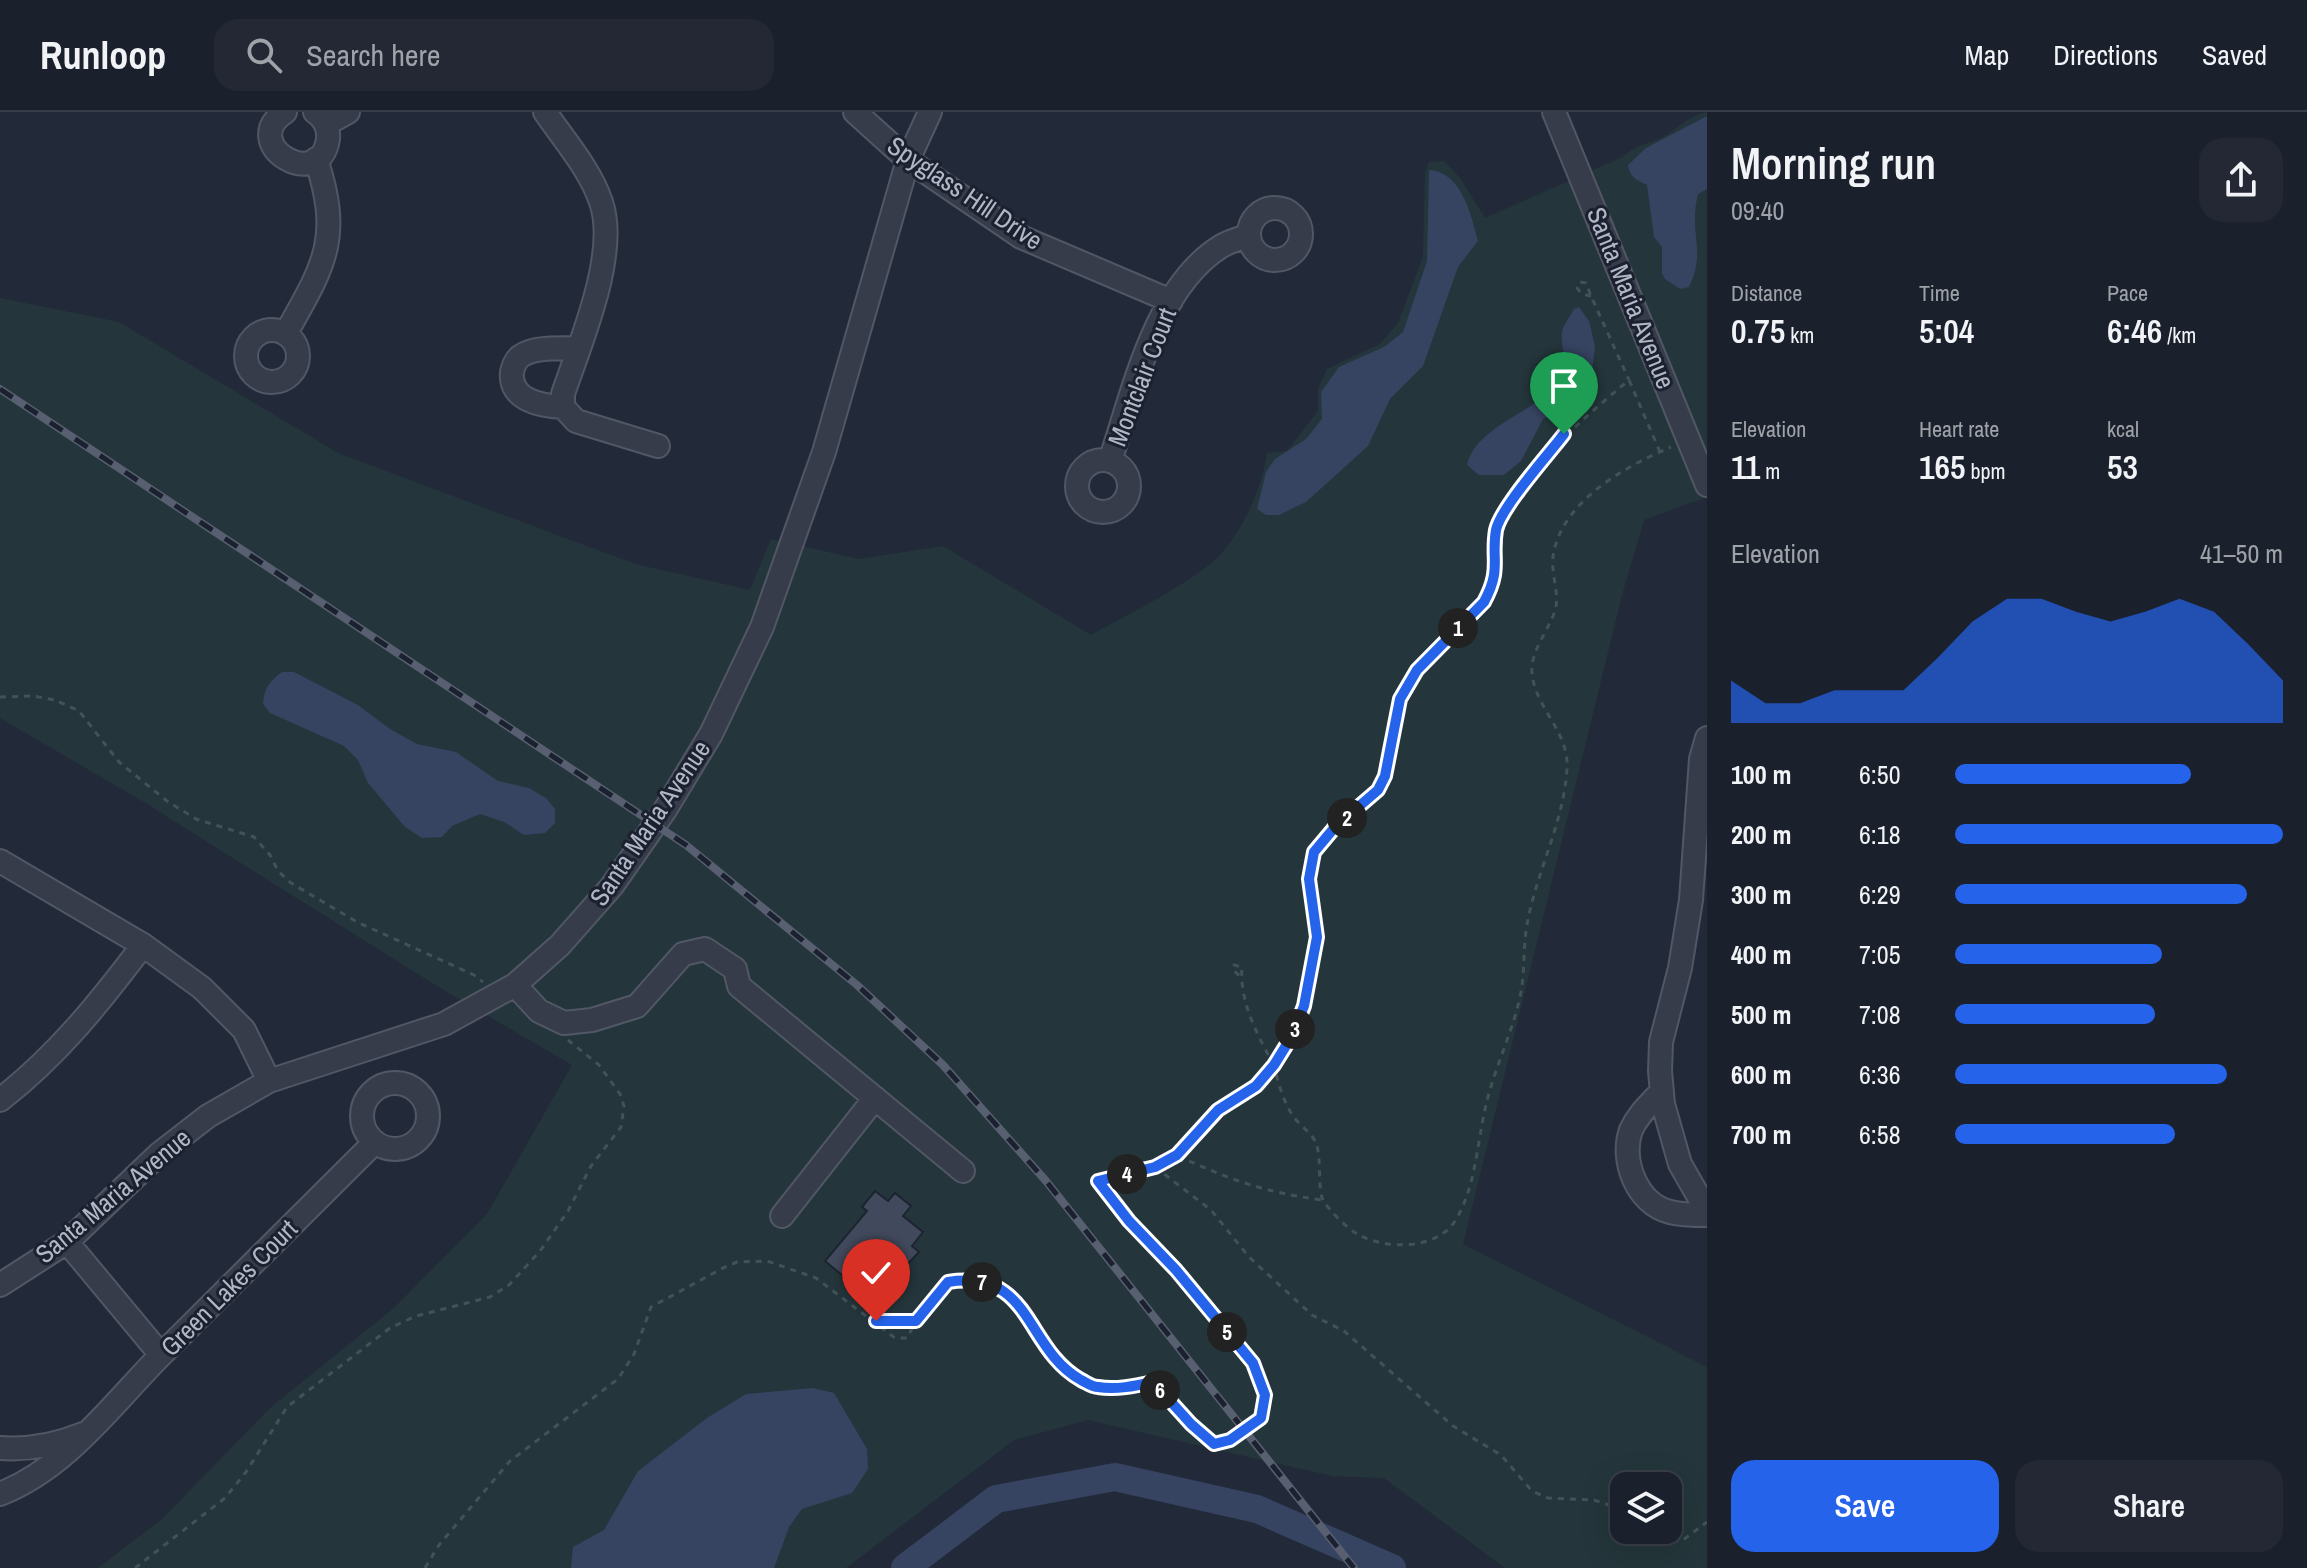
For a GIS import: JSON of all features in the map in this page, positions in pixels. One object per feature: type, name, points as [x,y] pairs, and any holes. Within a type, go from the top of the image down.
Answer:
[{"type":"street","points":[[285,112],[273,125],[271,137],[274,148],[282,158],[304,164],[316,159],[327,143],[320,118],[348,112]]},
{"type":"street","points":[[545,112],[586,171],[602,203],[606,258],[563,394],[563,407]]},
{"type":"street","name":"Spyglass Hill Drive","points":[[855,112],[908,160],[1021,237],[1171,301]]},
{"type":"street","name":"Santa Maria Avenue","points":[[0,1285],[67,1242],[159,1154],[208,1116],[269,1081],[444,1024],[506,989],[560,945],[612,886],[704,747],[762,627],[824,452],[908,160],[930,112]]},
{"type":"street","name":"Santa Maria Avenue","points":[[1554,112],[1707,485]]},
{"type":"street","points":[[286,333],[321,266],[329,240],[330,217],[316,159]]},
{"type":"street","name":"Montclair Court","points":[[1110,461],[1150,342],[1171,301],[1201,264],[1221,246],[1249,235]]},
{"type":"street","points":[[578,348],[538,350],[521,356],[512,367],[512,381],[521,396],[541,405],[563,407],[576,421],[658,446]]},
{"type":"street","points":[[1707,738],[1698,790],[1691,900],[1680,968],[1661,1042],[1662,1091],[1680,1164],[1707,1213]]},
{"type":"street","points":[[0,861],[143,945],[202,988],[244,1030],[269,1081]]},
{"type":"street","points":[[0,1100],[22,1083],[84,1022],[143,945]]},
{"type":"street","points":[[506,989],[564,1023],[592,1020],[637,1006],[683,954],[705,949],[735,969],[739,986],[963,1171]]},
{"type":"street","points":[[1662,1091],[1639,1115],[1630,1132],[1628,1147],[1634,1181],[1641,1193],[1667,1212],[1707,1213]]},
{"type":"street","points":[[782,1216],[875,1098]]},
{"type":"street","name":"Green Lakes Court","points":[[0,1494],[30,1482],[61,1460],[161,1355],[375,1142]]},
{"type":"street","points":[[67,1242],[161,1355]]},
{"type":"street","name":"Green Lakes Court","points":[[0,1448],[21,1449],[59,1444],[84,1434]]},
{"type":"path","points":[[1591,296],[1660,452]]},
{"type":"path","points":[[425,1568],[439,1545],[510,1461],[618,1379],[634,1354],[651,1307],[670,1294],[737,1262],[767,1261],[816,1278],[900,1340],[910,1335],[916,1321],[948,1282],[969,1279],[995,1286],[1018,1302],[1063,1370],[1095,1387],[1131,1387],[1153,1382],[1214,1444],[1230,1440],[1261,1418],[1265,1395],[1253,1363],[1098,1181],[1155,1167],[1177,1155],[1218,1110],[1256,1086],[1274,1065],[1292,1036],[1304,1006],[1317,937],[1309,879],[1314,852],[1335,827],[1378,790],[1385,776],[1400,699],[1417,670],[1484,602],[1497,564],[1496,528],[1520,490],[1564,434],[1629,380]]},
{"type":"path","points":[[1177,1155],[1228,1179],[1269,1193],[1322,1200],[1354,1232],[1377,1242],[1405,1246],[1435,1238],[1455,1222],[1467,1199],[1487,1100],[1521,993],[1529,917],[1555,834],[1568,765],[1564,742],[1532,677],[1532,664],[1556,608],[1553,556],[1573,511],[1597,488],[1644,457],[1689,440]]},
{"type":"path","points":[[0,697],[44,698],[79,711],[119,762],[167,801],[196,819],[254,837],[278,871],[291,883],[357,922],[506,989]]},
{"type":"path","points":[[1241,977],[1255,1032],[1274,1065],[1292,1114],[1316,1143],[1322,1200]]},
{"type":"path","points":[[135,1568],[225,1498],[246,1472],[287,1407],[390,1328],[416,1316],[490,1297],[509,1285],[540,1251],[568,1211],[591,1166],[621,1127],[624,1106],[620,1094],[599,1065],[557,1033]]},
{"type":"path","points":[[1155,1167],[1211,1210],[1249,1257],[1312,1315],[1344,1331],[1453,1426],[1501,1455],[1532,1491],[1548,1498],[1594,1500],[1610,1505]]},
{"type":"path","points":[[876,1321],[916,1321]]},
{"type":"path","points":[[1682,1540],[1707,1522]]},
{"type":"shaded area","points":[[1707,112],[1707,497],[1644,520],[1622,595],[1463,1244],[1707,1367],[1707,1568],[1505,1568],[1384,1478],[1332,1476],[1088,1420],[1014,1440],[846,1568],[98,1568],[161,1520],[270,1408],[394,1308],[487,1214],[572,1065],[432,983],[144,802],[0,718],[0,298],[119,322],[338,453],[635,564],[750,590],[771,539],[859,559],[943,546],[1091,635],[1163,595],[1216,559],[1234,538],[1247,515],[1267,453],[1287,451],[1318,411],[1318,389],[1327,369],[1380,344],[1398,323],[1423,257],[1425,174],[1429,162],[1444,161],[1460,178],[1485,218],[1623,157]]},
{"type":"water","points":[[1707,116],[1707,189],[1698,194],[1695,208],[1697,262],[1689,287],[1680,289],[1665,279],[1662,273],[1662,247],[1654,237],[1647,185],[1632,176],[1628,165],[1646,148]]},
{"type":"water","points":[[1429,170],[1450,178],[1457,186],[1468,208],[1478,241],[1458,267],[1423,366],[1390,399],[1368,446],[1306,502],[1279,515],[1266,515],[1257,509],[1266,472],[1275,459],[1306,439],[1322,419],[1321,392],[1339,367],[1384,347],[1403,332],[1427,261]]},
{"type":"water","points":[[1579,307],[1589,321],[1595,346],[1592,371],[1573,405],[1543,419],[1521,461],[1504,475],[1479,475],[1467,465],[1482,439],[1536,402],[1558,380],[1564,361],[1563,329],[1574,309]]},
{"type":"water","points":[[282,672],[294,672],[358,705],[417,744],[456,752],[498,781],[529,788],[546,798],[555,809],[555,823],[545,833],[524,835],[504,822],[480,814],[452,826],[442,837],[422,838],[405,827],[368,783],[358,760],[344,746],[270,713],[263,704],[266,689]]},
{"type":"water","points":[[813,1388],[834,1393],[867,1449],[868,1469],[852,1493],[802,1509],[789,1527],[774,1568],[571,1568],[573,1547],[604,1530],[638,1471],[707,1418],[746,1394]]},
{"type":"building","points":[[875,1191],[888,1201],[895,1193],[911,1206],[903,1216],[923,1232],[912,1246],[919,1252],[891,1282],[886,1278],[870,1298],[825,1261],[867,1211],[862,1207]]},
{"type":"waterway","points":[[905,1568],[996,1499],[1115,1477],[1257,1509],[1392,1568]]},
{"type":"railway","points":[[0,389],[686,845],[857,985],[943,1065],[1046,1181],[1354,1568]]},
{"type":"route","points":[[876,1321],[916,1321],[948,1282],[969,1279],[995,1286],[1018,1302],[1063,1370],[1095,1387],[1131,1387],[1153,1382],[1214,1444],[1230,1440],[1261,1418],[1265,1395],[1253,1363],[1098,1181],[1155,1167],[1177,1155],[1218,1110],[1256,1086],[1274,1065],[1292,1036],[1304,1006],[1317,937],[1309,879],[1314,852],[1335,827],[1378,790],[1385,776],[1400,699],[1417,670],[1484,602],[1497,564],[1496,528],[1520,490],[1564,434]]}]
